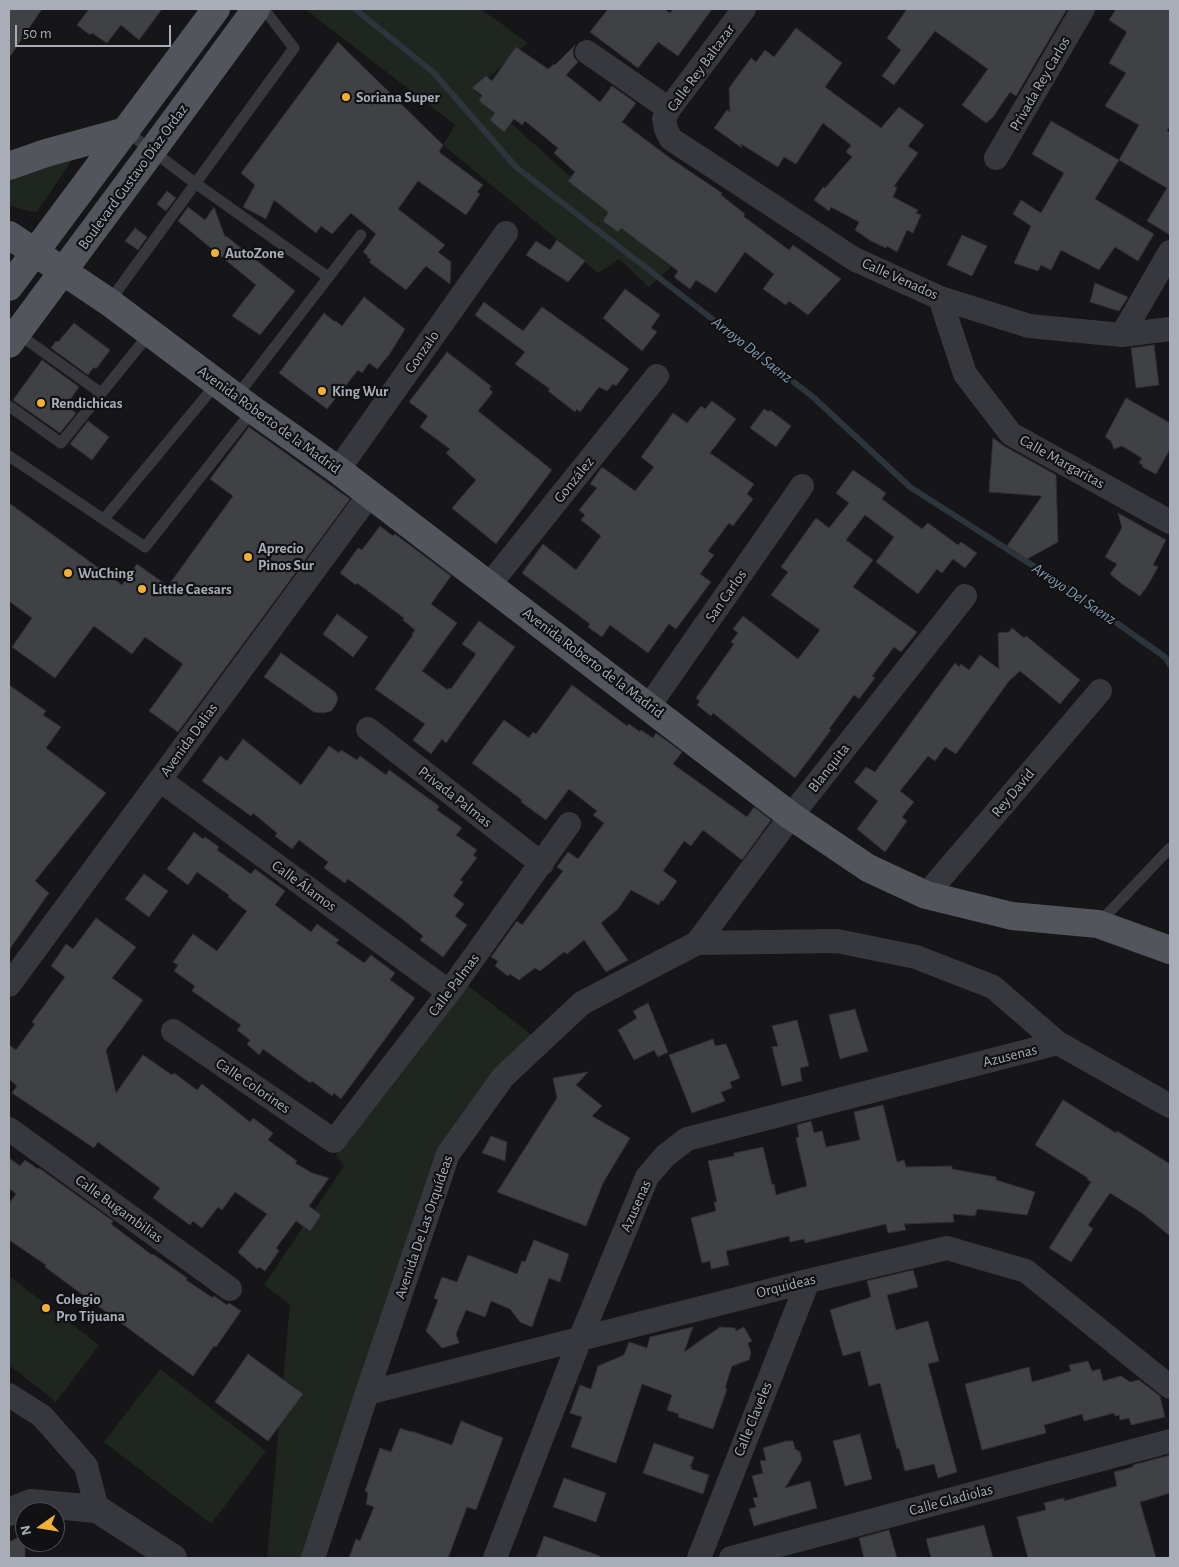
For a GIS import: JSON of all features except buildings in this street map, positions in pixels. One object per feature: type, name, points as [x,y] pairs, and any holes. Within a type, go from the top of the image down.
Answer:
[{"type":"main road","points":[[9,287],[216,9]]},
{"type":"main road","name":"Boulevard Gustavo Díaz Ordaz","points":[[13,339],[256,9]]},
{"type":"main road","points":[[9,166],[46,153],[126,131]]},
{"type":"main road","name":"Avenida Roberto de la Madrid","points":[[9,235],[108,302],[235,397],[338,470],[490,584],[791,816],[868,868],[926,895],[1012,916],[1098,924],[1170,950]]},
{"type":"street","name":"Calle Rey Baltazar","points":[[667,119],[744,9]]},
{"type":"street","name":"Privada Rey Carlos","points":[[996,158],[1083,9]]},
{"type":"street","name":"Calle Venados","points":[[587,52],[667,119],[671,139],[854,259],[940,298],[1029,326],[1122,335],[1170,329]]},
{"type":"street","name":"Gonzalo","points":[[338,470],[506,233]]},
{"type":"street","points":[[1122,335],[1170,252]]},
{"type":"street","name":"Calle Margaritas","points":[[940,298],[965,374],[1011,434],[1170,522]]},
{"type":"street","name":"González","points":[[490,584],[657,376]]},
{"type":"street","name":"San Carlos","points":[[649,706],[802,486]]},
{"type":"street","name":"Avenida Dalias","points":[[9,985],[370,494]]},
{"type":"street","name":"Blanquita","points":[[697,943],[791,816],[965,596]]},
{"type":"street","name":"Rey David","points":[[926,895],[1100,691]]},
{"type":"street","name":"Privada Palmas","points":[[368,729],[542,864]]},
{"type":"street","name":"Calle Álamos","points":[[160,780],[449,992]]},
{"type":"street","name":"Calle Palmas","points":[[334,1141],[449,992],[569,824]]},
{"type":"street","points":[[697,943],[837,941],[916,957],[993,986],[1058,1044],[1170,1106]]},
{"type":"street","name":"Avenida De Las Orquídeas","points":[[313,1558],[448,1154],[503,1077],[582,1003],[697,943]]},
{"type":"street","name":"Calle Colorines","points":[[173,1031],[334,1141]]},
{"type":"street","name":"Azusenas","points":[[495,1558],[580,1339],[647,1177],[665,1156],[687,1139],[1058,1044]]},
{"type":"street","name":"Calle Bugambilias","points":[[9,1128],[230,1289]]},
{"type":"street","name":"Orquideas","points":[[367,1393],[808,1281],[947,1248],[1026,1271],[1170,1387]]},
{"type":"street","name":"Calle Claveles","points":[[699,1558],[808,1281]]},
{"type":"street","points":[[9,1395],[42,1416],[86,1466],[97,1509]]},
{"type":"street","name":"Calle Gladiolas","points":[[731,1558],[1170,1441]]},
{"type":"street","points":[[9,1512],[31,1503],[97,1509],[173,1558]]},
{"type":"lane","points":[[108,302],[294,48],[264,9]]},
{"type":"lane","points":[[126,131],[195,183],[328,277]]},
{"type":"lane","points":[[9,456],[145,546],[235,397],[361,235]]},
{"type":"lane","points":[[9,406],[61,444],[150,333]]},
{"type":"lane","points":[[13,339],[101,393]]},
{"type":"lane","points":[[104,520],[235,397]]},
{"type":"lane","points":[[1098,924],[1170,848]]},
{"type":"shaded area","points":[[305,9],[481,9],[528,43],[474,90],[671,267],[649,287],[619,259],[598,273],[443,145],[455,125]]},
{"type":"shaded area","points":[[82,145],[37,212],[9,205],[9,176]]},
{"type":"shaded area","points":[[466,984],[537,1039],[452,1149],[309,1558],[267,1558],[290,1304],[264,1285],[344,1166],[336,1155]]},
{"type":"shaded area","points":[[9,1276],[99,1345],[56,1402],[9,1365]]},
{"type":"shaded area","points":[[160,1369],[266,1451],[211,1524],[104,1442]]},
{"type":"waterway","name":"Arroyo Del Saenz","points":[[355,9],[433,72],[516,167],[813,397],[910,487],[1060,583],[1165,657],[1170,665]]},
{"type":"place","name":"Soriana Super","points":[[346,97]]},
{"type":"place","name":"AutoZone","points":[[215,253]]},
{"type":"place","name":"King Wur","points":[[322,391]]},
{"type":"place","name":"Rendichicas","points":[[41,403]]},
{"type":"place","name":"Aprecio Pinos Sur","points":[[248,557]]},
{"type":"place","name":"WuChing","points":[[68,573]]},
{"type":"place","name":"Little Caesars","points":[[142,589]]},
{"type":"place","name":"Colegio Pro Tijuana","points":[[46,1308]]}]
